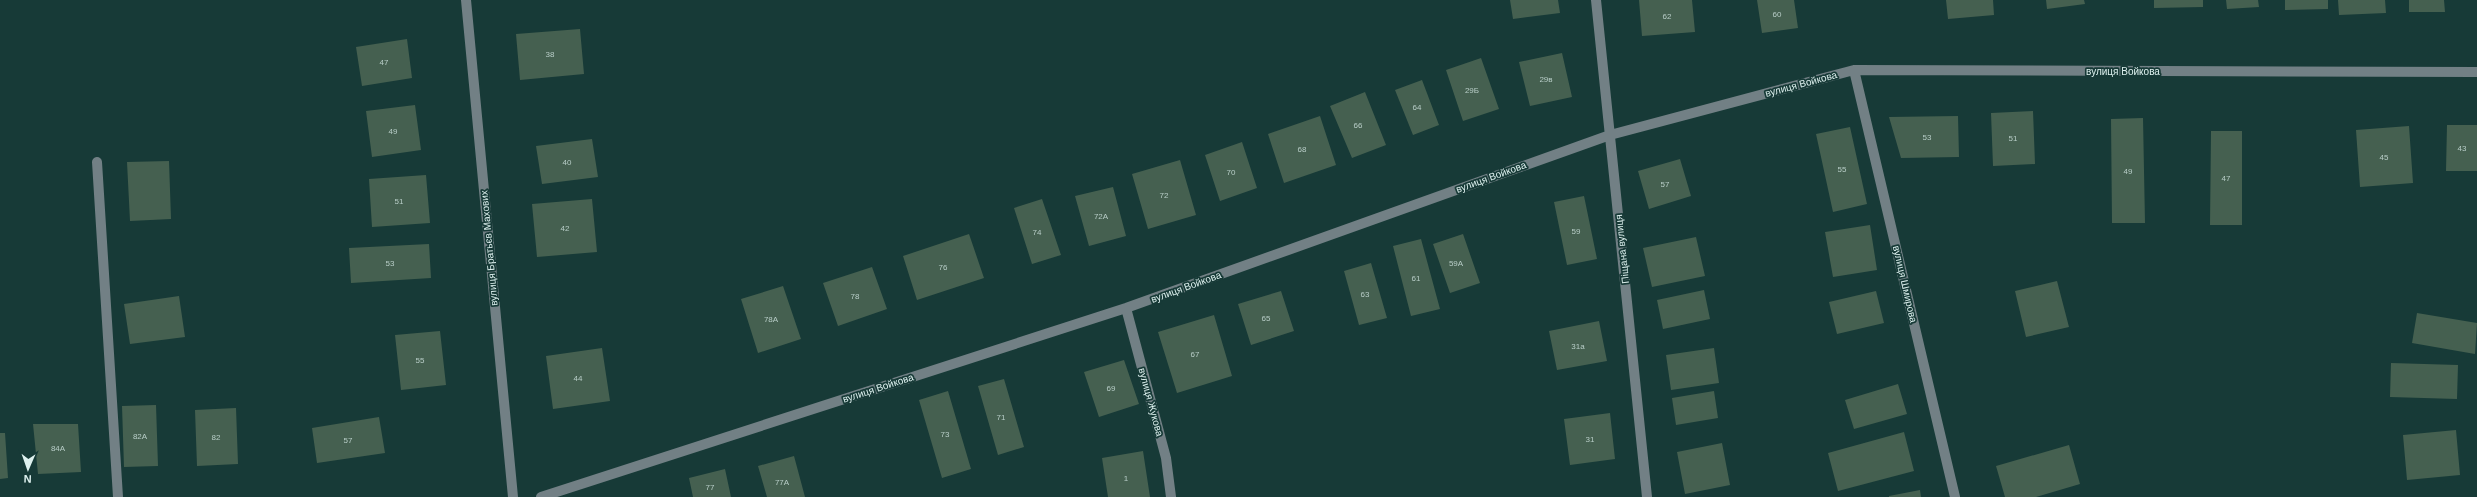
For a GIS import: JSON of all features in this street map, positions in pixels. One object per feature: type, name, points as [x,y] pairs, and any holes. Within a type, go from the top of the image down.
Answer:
[{"type":"street","name":"вулиця Братьєв Махових","points":[[466,0],[513,497]]},
{"type":"street","name":"Піщана вулиця","points":[[1596,0],[1648,497]]},
{"type":"street","name":"вулиця Войкова","points":[[541,497],[1126,308],[1610,135],[1854,70],[2477,72]]},
{"type":"street","name":"вулиця Шмирова","points":[[1854,70],[1955,497]]},
{"type":"street","points":[[97,162],[118,497]]},
{"type":"street","name":"вулиця Жукова","points":[[1126,308],[1166,458],[1172,497]]},
{"type":"building","points":[[1510,0],[1558,0],[1560,13],[1513,19]]},
{"type":"building","points":[[1639,0],[1692,0],[1695,32],[1642,36]]},
{"type":"building","points":[[1757,0],[1794,0],[1798,28],[1762,33]]},
{"type":"building","points":[[1946,0],[1993,0],[1994,15],[1948,19]]},
{"type":"building","points":[[2046,0],[2084,0],[2085,4],[2047,9]]},
{"type":"building","points":[[2154,0],[2203,0],[2203,7],[2154,8]]},
{"type":"building","points":[[2226,0],[2258,0],[2259,7],[2227,9]]},
{"type":"building","points":[[2285,0],[2328,0],[2328,9],[2285,10]]},
{"type":"building","points":[[2338,0],[2385,0],[2386,13],[2339,15]]},
{"type":"building","points":[[2409,0],[2444,0],[2445,12],[2409,12]]},
{"type":"building","points":[[580,29],[584,74],[520,80],[516,34]]},
{"type":"building","points":[[407,39],[412,78],[362,86],[356,47]]},
{"type":"building","points":[[1562,53],[1572,97],[1530,106],[1519,62]]},
{"type":"building","points":[[1481,58],[1499,109],[1463,121],[1446,70]]},
{"type":"building","points":[[1422,80],[1439,125],[1413,135],[1395,90]]},
{"type":"building","points":[[1365,92],[1386,145],[1352,158],[1330,106]]},
{"type":"building","points":[[415,105],[421,150],[372,157],[366,111]]},
{"type":"building","points":[[2033,111],[2035,164],[1993,166],[1991,113]]},
{"type":"building","points":[[1320,116],[1336,165],[1284,183],[1268,134]]},
{"type":"building","points":[[1958,116],[1959,157],[1901,158],[1889,117]]},
{"type":"building","points":[[2143,118],[2145,223],[2112,223],[2111,119]]},
{"type":"building","points":[[2447,125],[2477,125],[2477,171],[2446,171]]},
{"type":"building","points":[[2409,126],[2413,183],[2360,187],[2356,130]]},
{"type":"building","points":[[1850,127],[1867,204],[1833,212],[1816,134]]},
{"type":"building","points":[[2211,131],[2242,131],[2242,225],[2210,225]]},
{"type":"building","points":[[592,139],[598,177],[542,184],[536,146]]},
{"type":"building","points":[[1242,142],[1257,188],[1220,201],[1205,155]]},
{"type":"building","points":[[1680,159],[1691,196],[1649,209],[1638,171]]},
{"type":"building","points":[[1180,160],[1196,215],[1148,229],[1132,174]]},
{"type":"building","points":[[169,161],[171,219],[130,221],[127,162]]},
{"type":"building","points":[[426,175],[430,223],[372,227],[369,179]]},
{"type":"building","points":[[1113,187],[1126,236],[1089,246],[1075,196]]},
{"type":"building","points":[[1584,196],[1597,259],[1567,265],[1554,202]]},
{"type":"building","points":[[592,199],[597,252],[537,257],[532,204]]},
{"type":"building","points":[[1042,199],[1061,255],[1032,264],[1014,208]]},
{"type":"building","points":[[1870,225],[1877,270],[1833,277],[1825,232]]},
{"type":"building","points":[[969,234],[984,278],[917,300],[903,256]]},
{"type":"building","points":[[1463,234],[1480,283],[1450,293],[1433,244]]},
{"type":"building","points":[[1696,237],[1705,276],[1652,287],[1643,248]]},
{"type":"building","points":[[1421,239],[1440,309],[1411,316],[1393,246]]},
{"type":"building","points":[[429,244],[431,278],[351,283],[349,248]]},
{"type":"building","points":[[1371,263],[1387,318],[1359,325],[1344,271]]},
{"type":"building","points":[[872,267],[887,309],[838,326],[823,283]]},
{"type":"building","points":[[2057,281],[2069,327],[2026,337],[2015,291]]},
{"type":"building","points":[[783,286],[801,339],[758,353],[741,299]]},
{"type":"building","points":[[1704,290],[1710,319],[1663,329],[1657,300]]},
{"type":"building","points":[[1281,291],[1294,331],[1251,345],[1238,304]]},
{"type":"building","points":[[1876,291],[1884,323],[1837,334],[1829,302]]},
{"type":"building","points":[[179,296],[185,337],[130,344],[124,304]]},
{"type":"building","points":[[2417,313],[2477,323],[2475,354],[2412,343]]},
{"type":"building","points":[[1214,315],[1232,376],[1177,393],[1158,332]]},
{"type":"building","points":[[1599,321],[1607,361],[1557,370],[1549,331]]},
{"type":"building","points":[[440,331],[446,385],[401,390],[395,335]]},
{"type":"building","points":[[602,348],[610,401],[553,409],[546,356]]},
{"type":"building","points":[[1714,348],[1719,383],[1671,390],[1666,355]]},
{"type":"building","points":[[1124,360],[1139,404],[1099,417],[1084,372]]},
{"type":"building","points":[[2391,363],[2458,365],[2457,399],[2390,397]]},
{"type":"building","points":[[1004,379],[1024,447],[998,455],[978,386]]},
{"type":"building","points":[[1898,384],[1907,414],[1854,429],[1845,400]]},
{"type":"building","points":[[948,391],[971,469],[942,478],[919,400]]},
{"type":"building","points":[[1714,391],[1718,418],[1676,425],[1672,398]]},
{"type":"building","points":[[156,405],[158,466],[124,467],[122,406]]},
{"type":"building","points":[[236,408],[238,464],[197,466],[195,410]]},
{"type":"building","points":[[1610,413],[1615,459],[1570,465],[1564,419]]},
{"type":"building","points":[[379,417],[385,453],[317,463],[312,428]]},
{"type":"building","points":[[33,424],[78,424],[81,472],[38,474]]},
{"type":"building","points":[[2456,430],[2460,475],[2407,480],[2403,435]]},
{"type":"building","points":[[1904,432],[1914,471],[1838,491],[1828,453]]},
{"type":"building","points":[[0,433],[5,433],[8,478],[0,479]]},
{"type":"building","points":[[1722,443],[1730,485],[1685,494],[1677,452]]},
{"type":"building","points":[[2069,445],[2080,484],[2036,497],[2005,497],[1996,466]]},
{"type":"building","points":[[1143,451],[1150,497],[1108,497],[1102,458]]},
{"type":"building","points":[[794,456],[805,497],[767,497],[758,466]]},
{"type":"building","points":[[725,469],[731,497],[693,497],[689,478]]},
{"type":"building","points":[[1920,490],[1921,497],[1889,497],[1889,496]]}]
